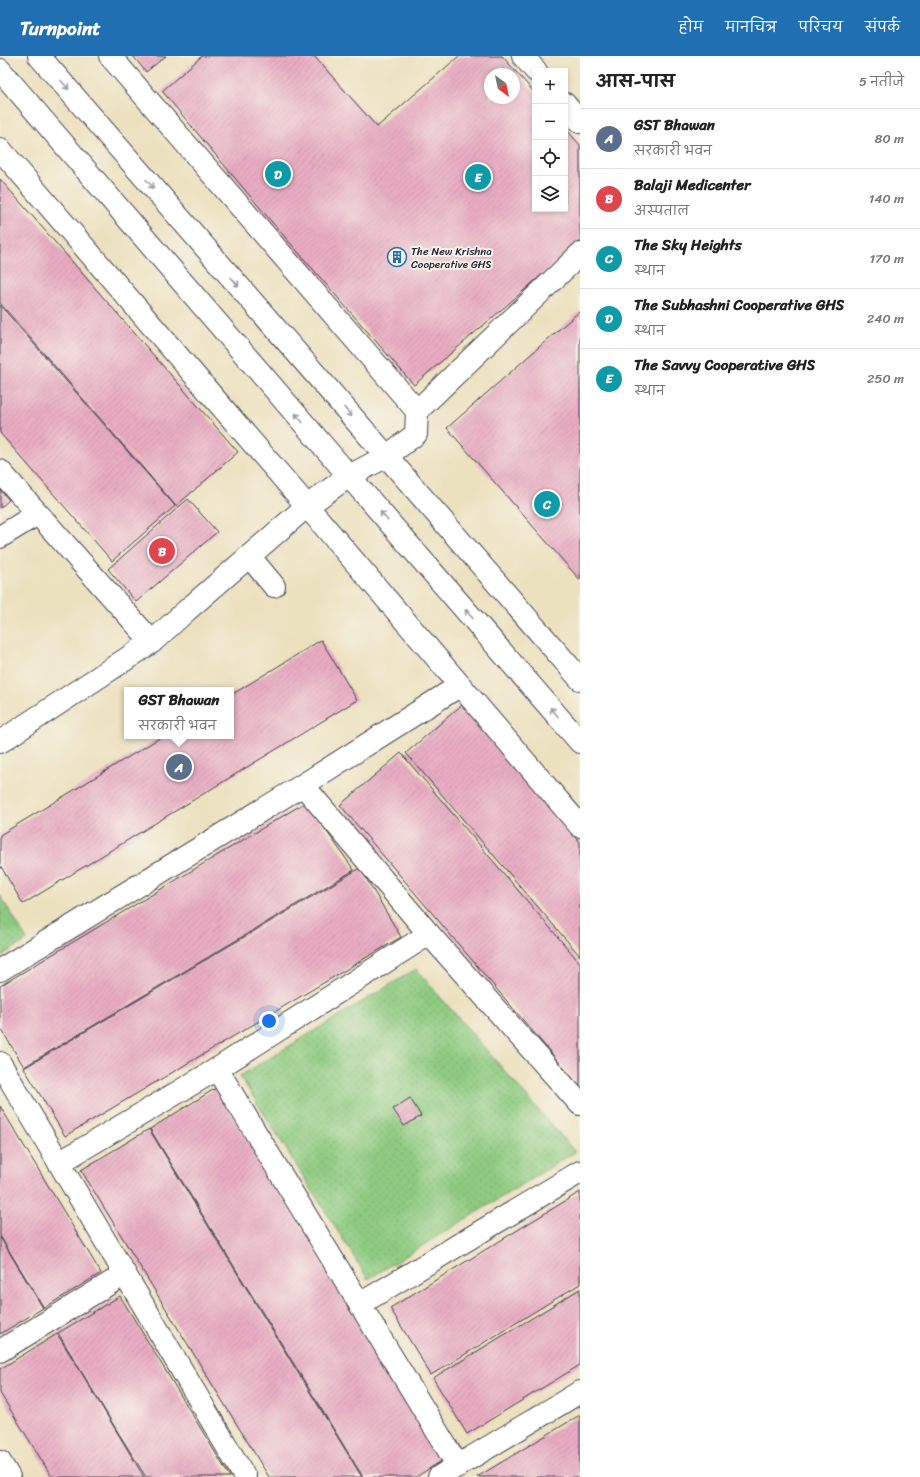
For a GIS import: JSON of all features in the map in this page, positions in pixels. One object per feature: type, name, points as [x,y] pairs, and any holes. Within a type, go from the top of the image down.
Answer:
[{"type":"street","points":[[39,56],[580,679]]},
{"type":"street","points":[[0,742],[152,642],[307,506],[348,476],[387,456],[416,434],[417,411],[110,56]]},
{"type":"street","points":[[523,56],[533,68]]},
{"type":"street","points":[[0,70],[348,476],[580,742]]},
{"type":"street","points":[[568,108],[580,122]]},
{"type":"street","points":[[0,149],[580,826]]},
{"type":"street","points":[[417,411],[580,254]]},
{"type":"street","points":[[0,471],[152,642]]},
{"type":"street","points":[[0,537],[37,514]]},
{"type":"street","points":[[249,556],[274,586]]},
{"type":"street","points":[[0,970],[303,785],[459,686]]},
{"type":"street","points":[[303,785],[429,934],[580,1104]]},
{"type":"street","points":[[59,1162],[217,1069],[429,934]]},
{"type":"street","points":[[0,1063],[245,1477]]},
{"type":"street","points":[[217,1069],[458,1466]]},
{"type":"street","points":[[360,1304],[580,1172]]},
{"type":"street","points":[[0,1351],[125,1274]]},
{"type":"street","points":[[440,1477],[580,1392]]},
{"type":"street","points":[[0,1462],[9,1477]]},
{"type":"green space","points":[[0,895],[27,940],[0,957]]},
{"type":"green space","points":[[416,969],[575,1152],[368,1279],[240,1076]]},
{"type":"building","points":[[133,56],[166,56],[146,72]]},
{"type":"building","points":[[202,56],[314,56],[377,127],[459,56],[502,56],[513,68],[484,68],[484,104],[520,104],[520,76],[532,90],[532,212],[568,212],[568,131],[580,145],[580,242],[414,385],[271,221],[162,91]]},
{"type":"building","points":[[0,179],[238,452],[176,506],[0,303]]},
{"type":"building","points":[[0,305],[175,506],[112,561],[0,433]]},
{"type":"building","points":[[580,311],[580,580],[447,428]]},
{"type":"building","points":[[0,490],[9,500],[0,508]]},
{"type":"building","points":[[188,499],[217,532],[136,602],[108,569]]},
{"type":"building","points":[[321,640],[357,700],[23,904],[0,865],[0,835],[158,739],[234,739],[234,693]]},
{"type":"building","points":[[463,704],[580,842],[580,956],[406,753]]},
{"type":"building","points":[[401,753],[580,963],[580,1087],[340,805]]},
{"type":"building","points":[[306,802],[354,870],[24,1067],[0,1027],[0,986]]},
{"type":"building","points":[[360,868],[401,937],[65,1136],[24,1068]]},
{"type":"building","points":[[216,1088],[443,1460],[416,1477],[363,1477],[150,1129]]},
{"type":"building","points":[[410,1098],[421,1116],[404,1126],[393,1109]]},
{"type":"building","points":[[0,1106],[101,1273],[44,1308],[0,1236]]},
{"type":"building","points":[[149,1129],[362,1477],[269,1477],[81,1170]]},
{"type":"building","points":[[580,1192],[580,1284],[431,1375],[390,1308]]},
{"type":"building","points":[[0,1237],[43,1308],[0,1334]]},
{"type":"building","points":[[580,1289],[580,1365],[467,1434],[433,1378]]},
{"type":"building","points":[[120,1296],[230,1477],[146,1477],[119,1434],[58,1333]]},
{"type":"building","points":[[57,1334],[144,1477],[52,1477],[0,1393],[0,1369]]},
{"type":"building","points":[[580,1415],[580,1477],[477,1477],[530,1445]]},
{"type":"place","name":"The Subhashni Cooperative GHS","points":[[278,174]]},
{"type":"place","name":"The Savvy Cooperative GHS","points":[[478,177]]},
{"type":"place","name":"The New Krishna Cooperative GHS","points":[[397,257]]},
{"type":"place","name":"The Sky Heights","points":[[547,504]]},
{"type":"place","name":"Balaji Medicenter","points":[[162,551]]},
{"type":"place","name":"GST Bhawan","points":[[179,767]]}]
